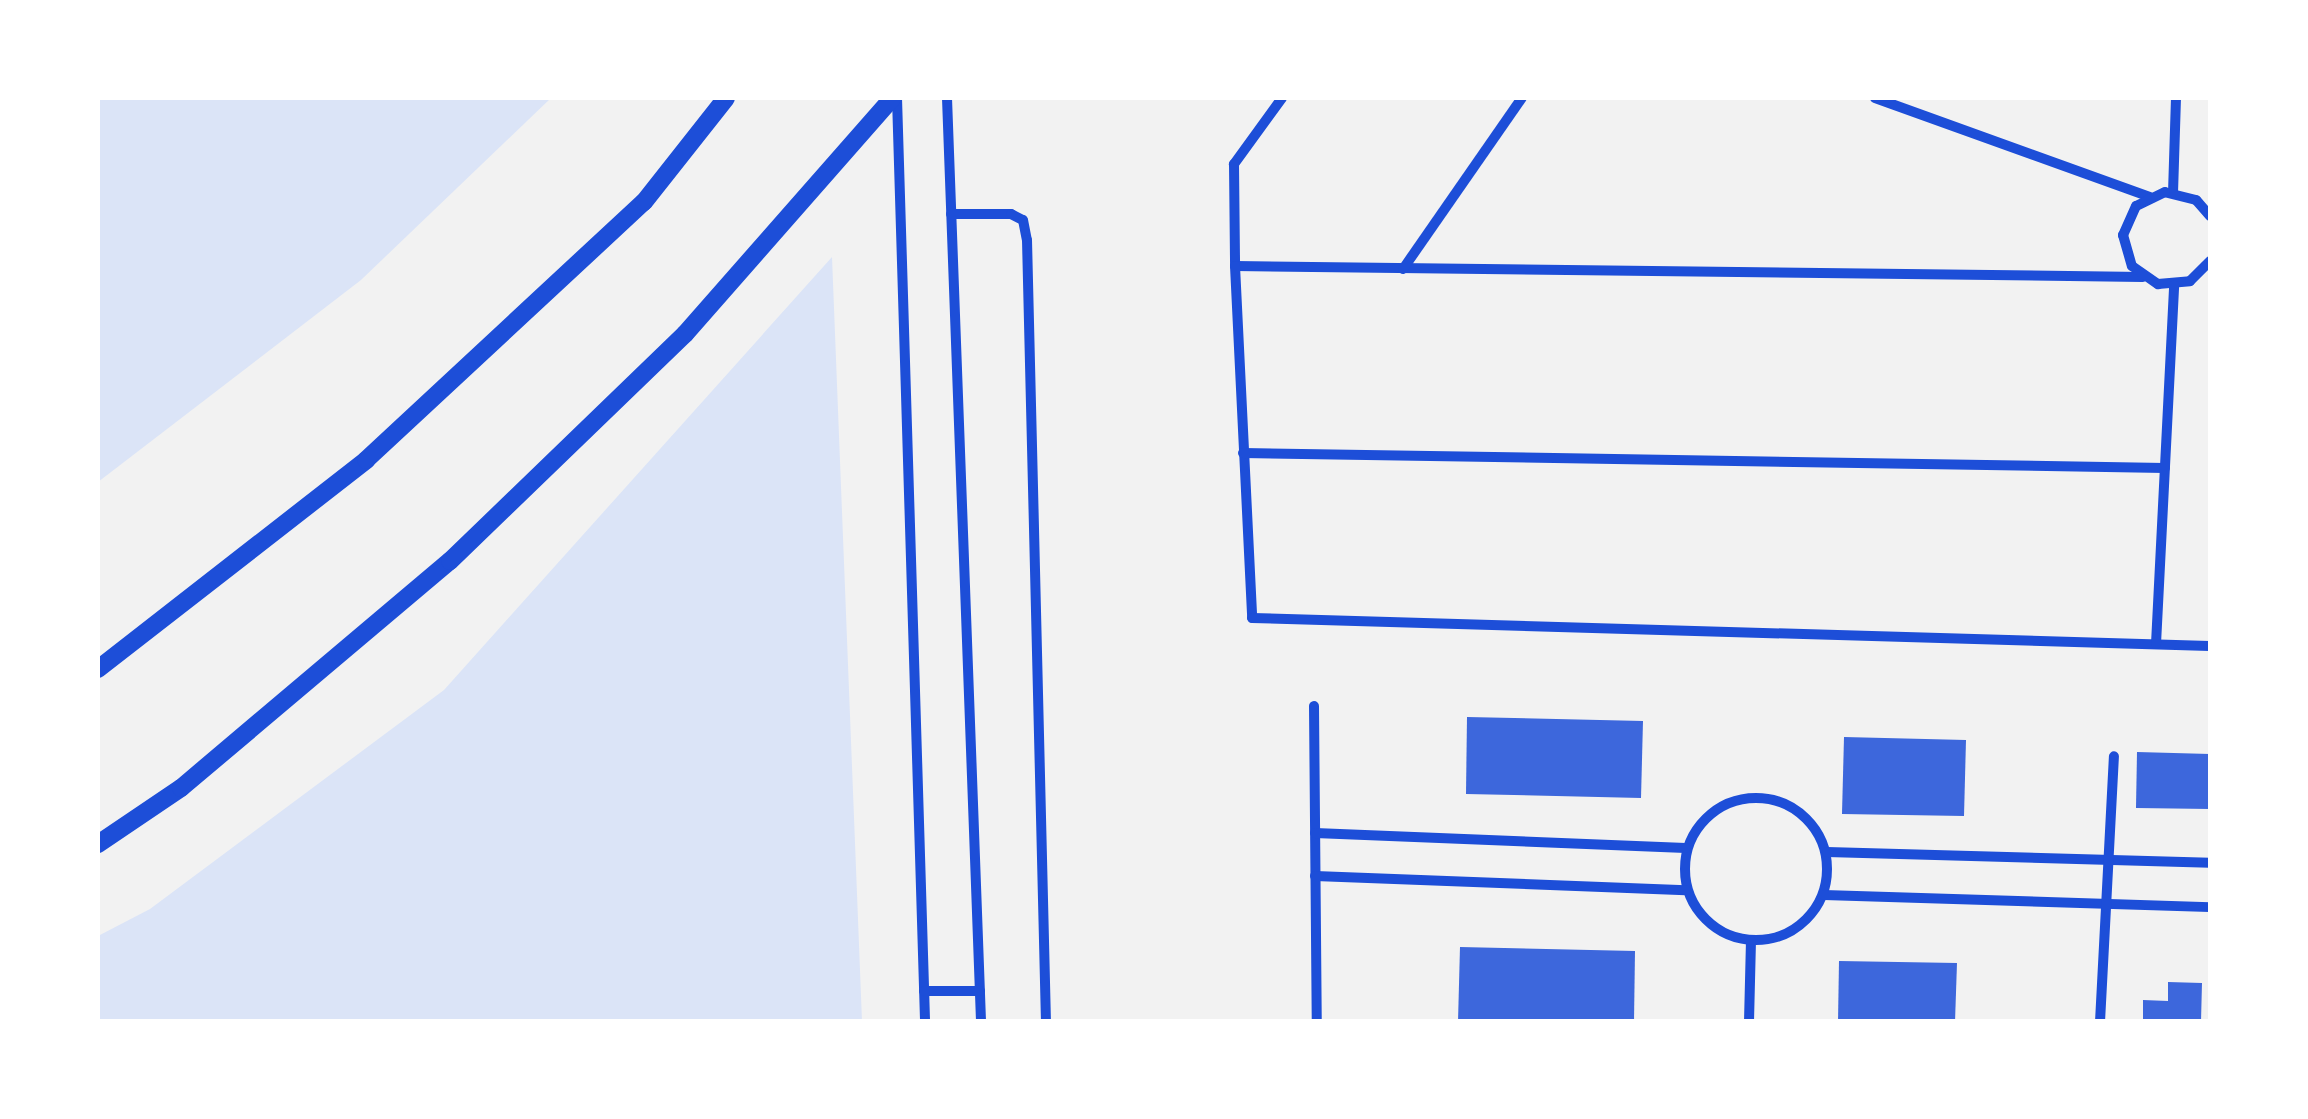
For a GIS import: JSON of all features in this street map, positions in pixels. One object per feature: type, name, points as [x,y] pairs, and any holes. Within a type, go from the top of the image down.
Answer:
[{"type":"street","points":[[98,669],[366,460],[644,202],[726,98]]},
{"type":"street","points":[[98,844],[182,788],[450,561],[685,334],[894,98]]},
{"type":"street","points":[[894,98],[926,1022]]},
{"type":"street","points":[[947,98],[982,1022]]},
{"type":"street","points":[[1282,98],[1234,164],[1235,266],[1252,618],[2210,646]]},
{"type":"street","points":[[1403,269],[1522,98]]},
{"type":"street","points":[[1875,98],[2150,197],[2173,193],[2196,200],[2210,216]]},
{"type":"street","points":[[2173,193],[2176,98]]},
{"type":"street","points":[[2143,277],[2124,251],[2123,235],[2127,220],[2150,197]]},
{"type":"street","points":[[952,214],[1011,214],[1023,220],[1027,240],[1046,1022]]},
{"type":"street","points":[[1235,266],[2143,277],[2174,286],[2190,281],[2210,262]]},
{"type":"street","points":[[2156,644],[2174,286]]},
{"type":"street","points":[[1243,453],[2165,468]]},
{"type":"street","points":[[1314,706],[1317,1022]]},
{"type":"street","points":[[2100,1022],[2114,756]]},
{"type":"street","points":[[1740,798],[1777,800],[1809,819],[1827,852],[1824,895],[1808,920],[1782,937],[1751,941],[1722,934],[1700,916],[1686,890],[1686,848],[1706,816],[1740,798]]},
{"type":"street","points":[[1315,833],[1686,848]]},
{"type":"street","points":[[1827,852],[2210,862]]},
{"type":"street","points":[[1315,876],[1686,890]]},
{"type":"street","points":[[1824,895],[2210,907]]},
{"type":"street","points":[[1748,1022],[1751,941]]},
{"type":"street","points":[[924,991],[980,991]]},
{"type":"shaded area","points":[[98,98],[551,98],[361,280],[98,482]]},
{"type":"shaded area","points":[[832,257],[862,1021],[98,1021],[98,936],[150,909],[444,690]]},
{"type":"building","points":[[1467,717],[1643,721],[1641,798],[1466,794]]},
{"type":"building","points":[[1844,737],[1966,740],[1964,816],[1842,814]]},
{"type":"building","points":[[2137,752],[2210,754],[2210,809],[2136,808]]},
{"type":"building","points":[[1460,947],[1635,951],[1634,1022],[1458,1022]]},
{"type":"building","points":[[1839,961],[1957,963],[1955,1022],[1838,1022]]},
{"type":"building","points":[[2168,982],[2202,983],[2201,1022],[2143,1022],[2143,1000],[2168,1001]]}]
